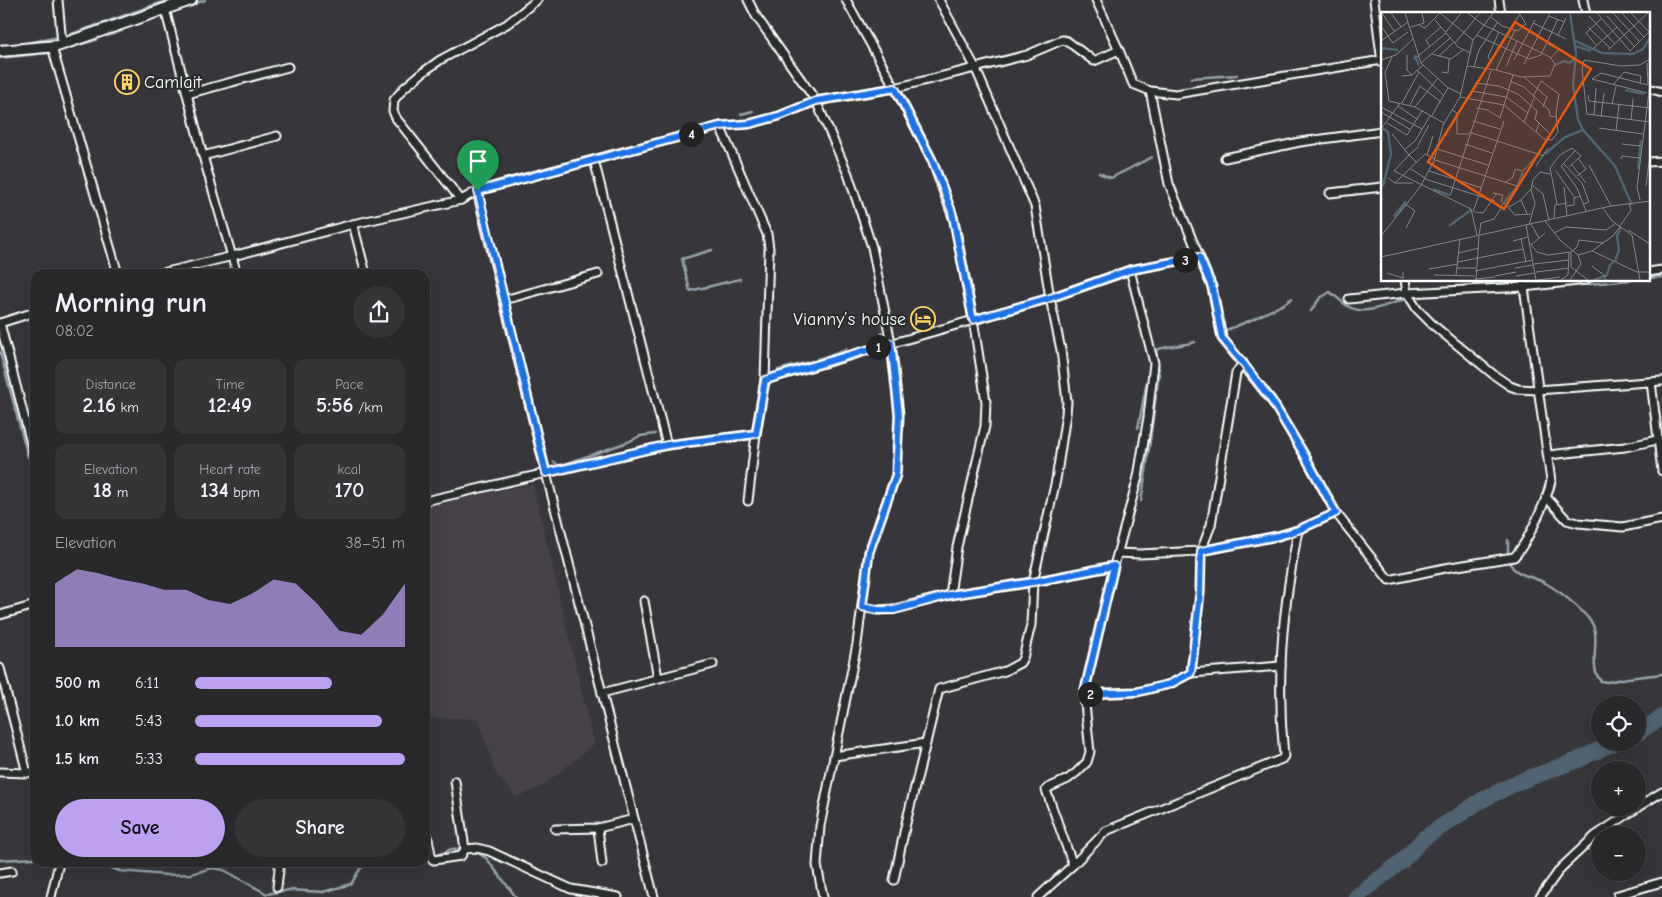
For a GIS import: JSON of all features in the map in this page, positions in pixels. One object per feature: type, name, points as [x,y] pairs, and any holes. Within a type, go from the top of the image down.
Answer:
[{"type":"main road","points":[[0,51],[52,47],[191,0]]},
{"type":"street","points":[[58,0],[62,44]]},
{"type":"street","points":[[461,200],[396,118],[393,111],[394,100],[404,88],[440,60],[502,28],[536,0]]},
{"type":"street","points":[[748,0],[756,16],[816,101],[848,174],[872,247],[891,343],[899,415],[896,475],[869,552],[856,644],[820,826],[817,865],[823,897]]},
{"type":"street","points":[[846,0],[932,160],[952,212],[973,320],[986,402],[985,426],[961,529],[950,595]]},
{"type":"street","points":[[894,880],[939,689],[1005,671],[1020,663],[1023,658],[1031,625],[1033,582],[1056,480],[1066,414],[1062,359],[1033,199],[975,67],[939,0]]},
{"type":"street","points":[[1096,0],[1132,84],[1150,91],[1176,94],[1381,61]]},
{"type":"street","points":[[1374,0],[1381,53]]},
{"type":"street","points":[[165,9],[203,156],[236,269]]},
{"type":"street","points":[[179,269],[354,224],[461,200],[478,191],[720,126],[749,124],[772,118],[816,101],[895,88],[1027,54],[1062,40],[1067,41],[1094,61],[1119,50]]},
{"type":"street","points":[[52,47],[117,269]]},
{"type":"street","points":[[187,94],[288,67]]},
{"type":"street","points":[[1150,91],[1169,184],[1212,287],[1222,338],[1272,401],[1336,513],[1389,580],[1445,568],[1514,557],[1521,550],[1546,498],[1551,481],[1523,284]]},
{"type":"street","points":[[720,126],[767,234],[769,248],[765,380],[748,501]]},
{"type":"street","points":[[1225,158],[1300,142],[1381,130]]},
{"type":"street","points":[[203,156],[277,136]]},
{"type":"street","points":[[594,160],[667,445]]},
{"type":"street","points":[[1330,193],[1381,187]]},
{"type":"street","points":[[478,191],[546,473],[654,897]]},
{"type":"street","points":[[354,224],[365,269]]},
{"type":"street","points":[[765,380],[1050,298],[1130,270],[1199,257]]},
{"type":"street","points":[[1073,865],[1046,790],[1068,779],[1077,772],[1087,762],[1090,752],[1084,694],[1114,566],[1138,477],[1154,373],[1152,351],[1130,270]]},
{"type":"street","points":[[504,300],[598,274]]},
{"type":"street","points":[[1405,281],[1406,293],[1417,309],[1432,325],[1510,386],[1518,389],[1537,390],[1662,381]]},
{"type":"street","points":[[1349,299],[1570,281]]},
{"type":"street","points":[[30,314],[0,323],[30,440]]},
{"type":"street","points":[[1191,673],[1200,593],[1201,551],[1212,525],[1236,373],[1243,363]]},
{"type":"street","points":[[1651,382],[1662,471]]},
{"type":"street","points":[[430,500],[667,445],[756,434]]},
{"type":"street","points":[[1548,455],[1625,448],[1657,440]]},
{"type":"street","points":[[1546,498],[1567,520],[1578,523],[1623,527],[1662,519]]},
{"type":"street","points":[[1118,553],[1140,554],[1201,551],[1278,536],[1298,530],[1336,513]]},
{"type":"street","points":[[1038,897],[1073,865],[1098,838],[1115,826],[1163,809],[1282,759],[1284,756],[1280,666],[1289,583],[1298,530]]},
{"type":"street","points":[[862,607],[894,610],[950,595],[1033,582],[1114,566]]},
{"type":"street","points":[[644,601],[658,678]]},
{"type":"street","points":[[0,615],[30,606]]},
{"type":"street","points":[[602,693],[713,664]]},
{"type":"street","points":[[1084,694],[1137,692],[1170,684],[1191,673],[1280,666]]},
{"type":"street","points":[[0,668],[30,769]]},
{"type":"street","points":[[834,756],[926,743]]},
{"type":"street","points":[[0,772],[30,772]]},
{"type":"street","points":[[430,850],[432,860],[434,860],[460,857],[465,849],[455,781]]},
{"type":"street","points":[[1646,802],[1662,792]]},
{"type":"street","points":[[1540,897],[1561,868],[1595,836],[1624,816]]},
{"type":"street","points":[[555,829],[598,828],[634,820]]},
{"type":"street","points":[[598,828],[602,863]]},
{"type":"street","points":[[465,849],[478,848],[488,851],[571,889],[618,897]]},
{"type":"street","points":[[51,897],[58,867]]},
{"type":"street","points":[[277,887],[279,867]]},
{"type":"street","points":[[0,873],[12,871]]},
{"type":"street","points":[[1618,895],[1662,882]]},
{"type":"shaded area","points":[[533,484],[594,744],[543,786],[516,797],[495,772],[479,719],[430,717],[430,504]]},
{"type":"waterway","points":[[66,36],[168,0]]},
{"type":"waterway","points":[[169,13],[205,0]]},
{"type":"waterway","points":[[107,36],[122,31]]},
{"type":"waterway","points":[[19,44],[60,37]]},
{"type":"waterway","points":[[58,51],[96,40]]},
{"type":"waterway","points":[[0,58],[48,53]]},
{"type":"waterway","points":[[1191,78],[1237,75]]},
{"type":"waterway","points":[[741,114],[753,111]]},
{"type":"waterway","points":[[1099,173],[1111,178],[1152,157]]},
{"type":"waterway","points":[[712,250],[682,259],[690,291],[740,279]]},
{"type":"waterway","points":[[1650,278],[1662,277]]},
{"type":"waterway","points":[[1463,286],[1511,281]]},
{"type":"waterway","points":[[1560,287],[1621,281]]},
{"type":"waterway","points":[[1311,311],[1320,298],[1330,292],[1349,307],[1363,310],[1370,310],[1405,299]]},
{"type":"waterway","points":[[1411,298],[1423,295]]},
{"type":"waterway","points":[[1224,331],[1249,321],[1284,304],[1292,298]]},
{"type":"waterway","points":[[871,343],[880,341],[882,333]]},
{"type":"waterway","points":[[1159,370],[1156,350],[1195,342]]},
{"type":"waterway","points":[[817,359],[846,349]]},
{"type":"waterway","points":[[0,352],[28,457]]},
{"type":"waterway","points":[[778,370],[812,361]]},
{"type":"waterway","points":[[1157,389],[1159,373]]},
{"type":"waterway","points":[[1138,428],[1147,381],[1150,381]]},
{"type":"waterway","points":[[1141,501],[1156,395]]},
{"type":"waterway","points":[[554,462],[562,465],[640,436],[655,434]]},
{"type":"waterway","points":[[1508,540],[1508,556]]},
{"type":"waterway","points":[[1509,562],[1516,571],[1542,581],[1559,591],[1577,606],[1591,622],[1595,635],[1595,668],[1601,681],[1607,682],[1662,674]]},
{"type":"waterway","points":[[695,672],[717,667]]},
{"type":"waterway","points":[[1646,728],[1662,717]]},
{"type":"waterway","points":[[1356,897],[1402,861],[1424,838],[1482,800],[1518,782],[1578,760],[1596,751]]},
{"type":"waterway","points":[[430,858],[452,849],[464,848]]},
{"type":"waterway","points":[[474,851],[486,858],[516,897]]},
{"type":"waterway","points":[[0,860],[30,858]]},
{"type":"waterway","points":[[108,867],[120,871],[167,875],[191,874],[212,868],[224,870],[267,894],[289,890],[323,892],[351,884],[362,867]]},
{"type":"place","name":"Camlait","points":[[127,82]]},
{"type":"place","name":"Vianny’s house","points":[[923,319]]},
{"type":"route","points":[[895,88],[932,160],[952,212],[973,320],[1050,298],[1130,270],[1199,257],[1212,287],[1224,342],[1272,401],[1336,513],[1298,530],[1278,536],[1201,551],[1200,593],[1191,673],[1170,684],[1137,692],[1084,694],[1114,566],[1033,582],[950,595],[894,610],[885,611],[862,607],[869,552],[896,475],[899,415],[891,343],[765,380],[756,434],[667,445],[546,473],[478,191],[720,126],[749,124],[779,116],[816,101],[895,88]]}]
